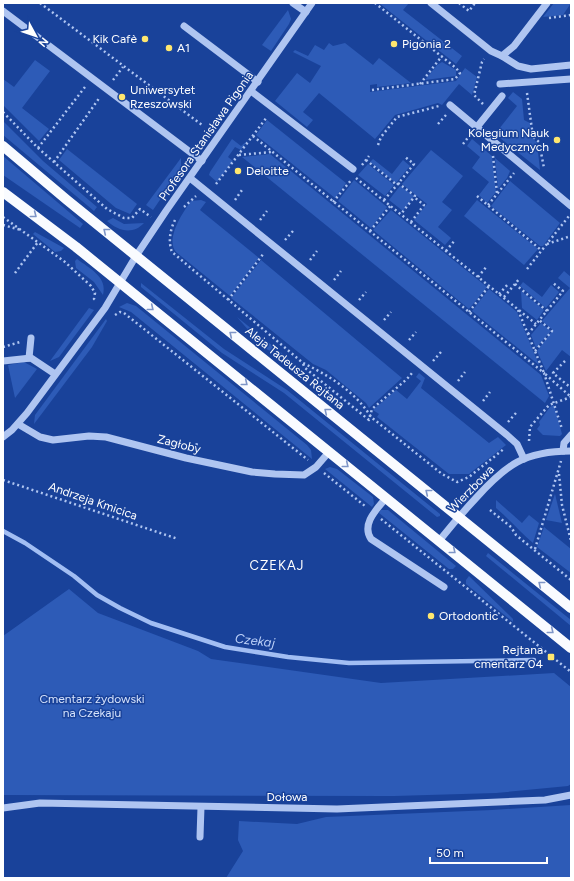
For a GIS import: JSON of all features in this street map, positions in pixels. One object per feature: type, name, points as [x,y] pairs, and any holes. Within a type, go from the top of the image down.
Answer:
[{"type":"main road","name":"Aleja Tadeusza Rejtana","points":[[3,146],[136,256],[571,608]]},
{"type":"main road","points":[[3,192],[121,283],[571,648]]},
{"type":"street","points":[[293,3],[306,12]]},
{"type":"street","name":"Profesora Stanisława Pigonia","points":[[121,283],[136,256],[312,3]]},
{"type":"street","points":[[431,3],[491,51],[518,66],[531,69],[571,65]]},
{"type":"street","points":[[502,56],[514,46],[547,3]]},
{"type":"street","points":[[3,10],[202,161]]},
{"type":"street","points":[[184,26],[258,82]]},
{"type":"street","points":[[500,84],[571,79]]},
{"type":"street","points":[[251,91],[353,169]]},
{"type":"street","points":[[477,127],[502,96]]},
{"type":"street","points":[[450,105],[571,206]]},
{"type":"street","points":[[190,178],[517,444],[524,459]]},
{"type":"street","points":[[3,437],[18,424],[121,283]]},
{"type":"street","points":[[29,358],[31,338]]},
{"type":"street","points":[[3,361],[29,358],[55,374]]},
{"type":"street","name":"Zagłoby","points":[[18,424],[40,437],[52,440],[89,436],[106,437],[186,458],[252,472],[304,475],[316,466],[329,452]]},
{"type":"street","points":[[567,451],[564,443],[571,435]]},
{"type":"street","name":"Wierzbowa","points":[[439,540],[499,474],[524,459],[547,452],[567,451]]},
{"type":"street","points":[[386,498],[374,513],[366,530],[371,539],[444,587]]},
{"type":"street","name":"Dołowa","points":[[3,808],[40,803],[337,809],[545,800],[571,796]]},
{"type":"street","points":[[200,837],[201,807]]},
{"type":"path","points":[[40,3],[202,125]]},
{"type":"path","points":[[372,90],[455,79],[458,76],[459,71],[375,3]]},
{"type":"path","points":[[459,3],[469,11],[475,3]]},
{"type":"path","points":[[535,20],[571,15]]},
{"type":"path","points":[[470,121],[483,104],[474,95],[482,62],[491,51]]},
{"type":"path","points":[[420,84],[442,56]]},
{"type":"path","points":[[54,162],[123,67]]},
{"type":"path","points":[[526,82],[533,137],[539,142],[544,171]]},
{"type":"path","points":[[38,148],[85,86],[90,90]]},
{"type":"path","points":[[95,94],[100,98]]},
{"type":"path","points":[[378,145],[380,137],[397,117],[437,106],[450,105]]},
{"type":"path","points":[[437,106],[452,119]]},
{"type":"path","points":[[183,209],[192,198],[218,183],[273,108]]},
{"type":"path","points":[[3,112],[38,148],[107,209],[124,218],[132,218],[140,209],[149,216]]},
{"type":"path","points":[[438,124],[446,114]]},
{"type":"path","points":[[464,130],[476,139]]},
{"type":"path","points":[[463,144],[470,135]]},
{"type":"path","points":[[179,215],[171,230],[170,243],[172,252],[303,363],[326,374],[364,406],[371,416],[442,474],[457,482],[469,477],[508,447],[529,441],[530,427],[549,405],[571,397],[544,373],[253,136]]},
{"type":"path","points":[[238,156],[272,152]]},
{"type":"path","points":[[493,154],[497,193]]},
{"type":"path","points":[[384,200],[414,164],[404,156]]},
{"type":"path","points":[[366,160],[415,196],[414,198],[424,205],[411,222]]},
{"type":"path","points":[[488,205],[521,164]]},
{"type":"path","points":[[353,169],[354,176],[536,324]]},
{"type":"path","points":[[235,200],[242,190]]},
{"type":"path","points":[[477,196],[541,250]]},
{"type":"path","points":[[401,214],[414,198]]},
{"type":"path","points":[[370,231],[391,205]]},
{"type":"path","points":[[260,220],[267,210]]},
{"type":"path","points":[[527,269],[571,214]]},
{"type":"path","points":[[3,217],[24,231],[91,286],[95,293],[94,299]]},
{"type":"path","points":[[3,225],[24,231]]},
{"type":"path","points":[[285,240],[292,231]]},
{"type":"path","points":[[546,244],[571,236]]},
{"type":"path","points":[[446,251],[455,240]]},
{"type":"path","points":[[15,273],[38,242]]},
{"type":"path","points":[[228,300],[271,243]]},
{"type":"path","points":[[310,260],[317,251]]},
{"type":"path","points":[[478,277],[487,266]]},
{"type":"path","points":[[334,280],[341,271]]},
{"type":"path","points":[[504,297],[520,278]]},
{"type":"path","points":[[528,334],[563,291],[553,282]]},
{"type":"path","points":[[500,294],[508,283]]},
{"type":"path","points":[[515,284],[547,311]]},
{"type":"path","points":[[469,312],[490,286]]},
{"type":"path","points":[[359,300],[366,292]]},
{"type":"path","points":[[518,309],[544,373],[563,432]]},
{"type":"path","points":[[114,315],[120,312],[124,313],[571,672]]},
{"type":"path","points":[[384,320],[391,312]]},
{"type":"path","points":[[535,351],[552,331],[539,320]]},
{"type":"path","points":[[409,340],[416,332]]},
{"type":"path","points":[[3,347],[31,338]]},
{"type":"path","points":[[433,361],[441,352]]},
{"type":"path","points":[[564,361],[553,373],[571,388]]},
{"type":"path","points":[[303,363],[305,368],[369,420],[372,409],[407,379],[418,364]]},
{"type":"path","points":[[458,381],[465,372]]},
{"type":"path","points":[[483,402],[490,392]]},
{"type":"path","points":[[508,422],[516,413]]},
{"type":"path","points":[[535,549],[561,461]]},
{"type":"path","points":[[558,474],[562,504],[571,541]]},
{"type":"path","name":"Andrzeja Kmicica","points":[[3,480],[178,539]]},
{"type":"path","points":[[490,510],[571,580]]},
{"type":"green space","points":[[379,3],[409,3],[403,10],[462,56],[456,64]]},
{"type":"green space","points":[[554,3],[571,3],[563,15],[543,17]]},
{"type":"green space","points":[[288,10],[291,19],[289,24],[271,51],[262,45]]},
{"type":"green space","points":[[329,43],[333,46],[345,43],[373,65],[379,58],[411,83],[377,87],[377,84],[370,85],[370,92],[456,81],[465,68],[477,77],[472,95],[459,84],[442,105],[438,103],[395,115],[375,139],[319,93],[303,112],[313,120],[307,127],[275,101],[297,73],[310,83],[321,66],[293,52],[295,50],[308,56],[315,45],[324,50]]},
{"type":"green space","points":[[35,60],[50,71],[22,108],[49,129],[39,141],[3,105],[3,79],[14,87]]},
{"type":"green space","points":[[442,62],[456,70],[456,76],[425,80],[437,65]]},
{"type":"green space","points":[[513,92],[522,99],[524,120],[530,123],[531,136],[537,143],[540,170],[495,134],[517,106],[508,98]]},
{"type":"green space","points":[[267,120],[346,183],[335,198],[256,135]]},
{"type":"green space","points":[[3,121],[43,161],[97,207],[94,211],[3,135]]},
{"type":"green space","points":[[232,139],[241,146],[247,141],[241,150],[235,147],[228,157],[233,161],[217,182],[209,175],[210,172]]},
{"type":"green space","points":[[472,139],[492,156],[496,192],[487,203],[479,195],[489,182],[472,168],[480,157],[467,146]]},
{"type":"green space","points":[[67,149],[137,204],[130,214],[116,208],[59,160]]},
{"type":"green space","points":[[431,150],[463,176],[442,202],[452,210],[438,227],[451,238],[445,245],[414,220],[427,204],[402,184]]},
{"type":"green space","points":[[270,154],[541,375],[549,396],[545,403],[242,157]]},
{"type":"green space","points":[[3,156],[83,224],[80,228],[3,175]]},
{"type":"green space","points":[[181,158],[181,169],[153,210],[146,205]]},
{"type":"green space","points":[[495,158],[510,171],[507,178],[498,189]]},
{"type":"green space","points":[[373,159],[392,174],[403,160],[410,166],[396,183],[370,162]]},
{"type":"green space","points":[[368,164],[394,185],[385,196],[358,175]]},
{"type":"green space","points":[[354,180],[387,207],[371,228],[338,201]]},
{"type":"green space","points":[[510,181],[560,223],[543,246],[540,246],[491,206]]},
{"type":"green space","points":[[400,186],[414,196],[403,211],[389,200]]},
{"type":"green space","points":[[201,200],[206,202],[200,210],[259,258],[230,296],[176,252],[173,247],[176,226],[184,212],[191,201]]},
{"type":"green space","points":[[477,200],[538,249],[524,265],[464,216]]},
{"type":"green space","points":[[391,210],[487,287],[469,309],[373,230]]},
{"type":"green space","points":[[113,218],[124,224],[144,223],[135,229],[126,230],[116,227],[107,221]]},
{"type":"green space","points":[[35,232],[64,248],[61,251],[55,252],[33,234]]},
{"type":"green space","points":[[77,259],[100,278],[103,283],[103,295],[94,282],[76,268],[75,261]]},
{"type":"green space","points":[[261,260],[402,378],[369,408],[366,403],[326,370],[313,364],[231,298]]},
{"type":"green space","points":[[564,271],[571,277],[571,357],[562,350],[546,371],[537,351],[553,330],[542,321],[570,288],[558,278]]},
{"type":"green space","points":[[523,282],[542,297],[551,285],[559,292],[546,308],[520,286]]},
{"type":"green space","points":[[141,283],[224,349],[287,390],[440,514],[440,516],[437,517],[284,393],[222,353],[141,287]]},
{"type":"green space","points":[[489,289],[517,312],[539,365],[472,311]]},
{"type":"green space","points":[[521,291],[544,310],[537,320],[522,308]]},
{"type":"green space","points":[[127,303],[136,306],[307,445],[311,450],[312,459],[131,312],[119,307]]},
{"type":"green space","points":[[89,308],[94,310],[59,357],[50,361]]},
{"type":"green space","points":[[237,317],[294,363],[293,364],[263,347]]},
{"type":"green space","points":[[106,319],[107,321],[92,347],[34,424],[35,415]]},
{"type":"green space","points":[[541,323],[551,331],[536,348],[531,335]]},
{"type":"green space","points":[[24,362],[37,369],[15,398],[8,365]]},
{"type":"green space","points":[[419,373],[425,378],[421,388],[489,443],[498,437],[506,445],[469,474],[449,474],[377,417],[379,414],[373,410],[396,390],[407,399],[421,381],[416,377]]},
{"type":"green space","points":[[554,405],[562,434],[560,436],[543,435],[537,429],[540,425],[539,422],[550,407]]},
{"type":"green space","points":[[330,467],[337,469],[373,497],[374,504],[372,507],[325,469]]},
{"type":"green space","points":[[555,494],[562,523],[546,520]]},
{"type":"green space","points":[[496,500],[522,523],[529,515],[539,523],[533,543],[496,508]]},
{"type":"green space","points":[[381,510],[388,510],[456,566],[453,569],[449,569],[379,513]]},
{"type":"green space","points":[[544,527],[571,549],[571,573],[537,547]]},
{"type":"green space","points":[[488,553],[571,620],[571,626],[486,556]]},
{"type":"green space","points":[[469,576],[513,619],[513,622],[466,584],[466,580]]},
{"type":"green space","name":"Cmentarz żydowski na Czekaju","points":[[69,589],[98,613],[198,651],[211,659],[381,683],[554,673],[571,687],[571,784],[568,786],[496,793],[394,796],[3,795],[3,636]]},
{"type":"green space","points":[[571,805],[571,878],[226,878],[243,851],[238,840],[239,821],[297,824],[326,817]]},
{"type":"waterway","name":"Czekaj","points":[[3,531],[25,543],[74,576],[97,595],[120,608],[151,623],[225,647],[288,657],[349,663],[534,660]]},
{"type":"place","name":"Kik Cafè","points":[[145,39]]},
{"type":"place","name":"Pigonia 2","points":[[394,44]]},
{"type":"place","name":"A1","points":[[169,48]]},
{"type":"place","name":"Uniwersytet Rzeszowski","points":[[122,97]]},
{"type":"place","name":"Kolegium Nauk Medycznych","points":[[557,140]]},
{"type":"place","name":"Deloitte","points":[[238,171]]},
{"type":"place","name":"Ortodontic","points":[[431,616]]},
{"type":"place","name":"Rejtana cmentarz 04","points":[[551,657]]},
{"type":"district","name":"CZEKAJ","points":[[277,565]]}]
